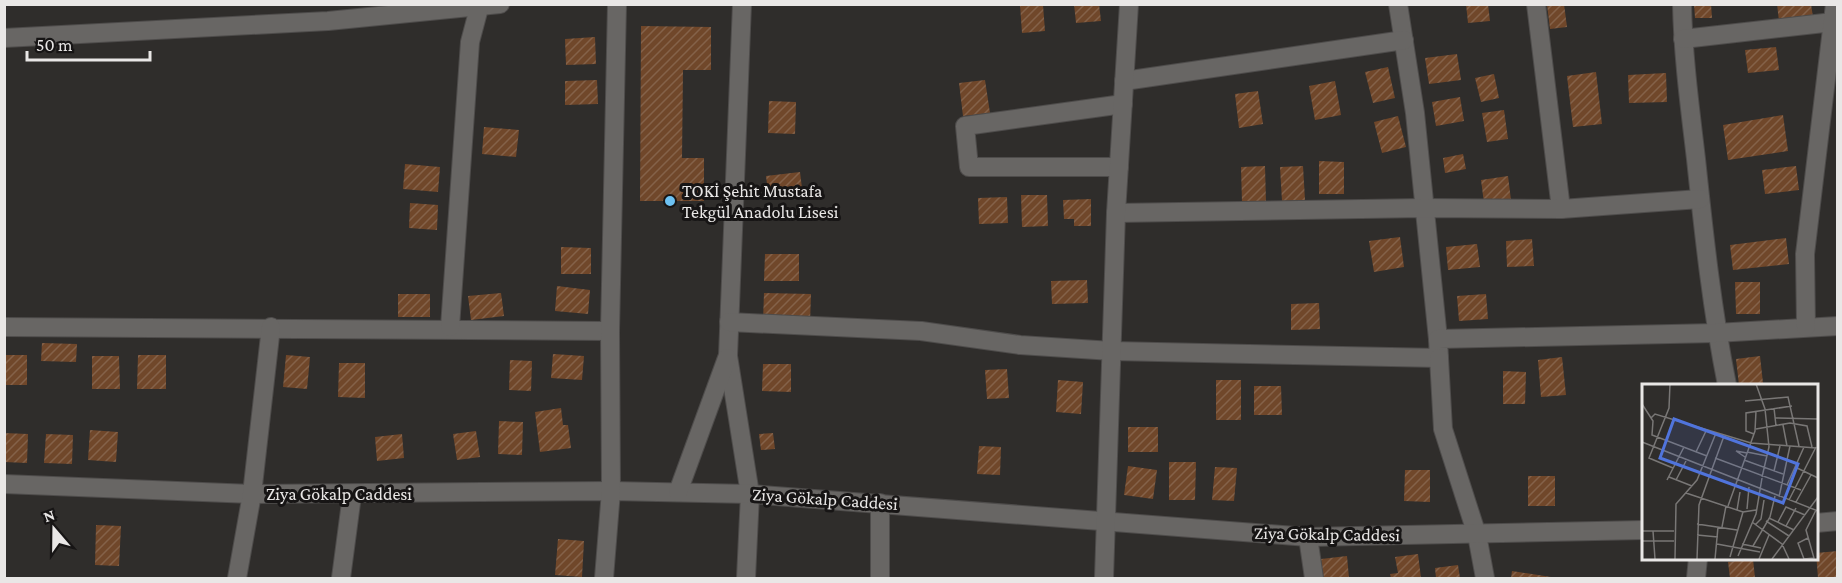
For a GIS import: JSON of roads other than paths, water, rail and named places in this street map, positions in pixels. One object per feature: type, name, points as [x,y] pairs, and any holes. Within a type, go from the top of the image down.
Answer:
[{"type":"street","points":[[4,38],[305,23],[479,8],[500,4]]},
{"type":"street","points":[[604,579],[611,491],[610,331],[617,4]]},
{"type":"street","points":[[742,4],[728,356],[750,494],[746,579]]},
{"type":"street","points":[[1104,579],[1116,213],[1129,4]]},
{"type":"street","points":[[1398,4],[1415,113],[1438,339],[1443,429],[1477,535],[1485,579]]},
{"type":"street","points":[[1536,4],[1562,209]]},
{"type":"street","points":[[1682,4],[1683,39],[1700,199],[1716,333],[1727,384]]},
{"type":"street","points":[[450,327],[470,42],[479,8]]},
{"type":"street","points":[[1683,39],[1834,13],[1833,54],[1805,254],[1806,327]]},
{"type":"street","points":[[1124,81],[1404,40]]},
{"type":"street","points":[[1119,167],[969,167],[965,126],[1123,104]]},
{"type":"street","points":[[1116,213],[1423,208],[1562,209],[1700,199]]},
{"type":"street","points":[[729,322],[921,331],[1020,345],[1112,351],[1439,358]]},
{"type":"street","points":[[1438,339],[1716,333],[1838,326]]},
{"type":"street","points":[[4,327],[450,327],[610,331]]},
{"type":"street","points":[[237,579],[252,494],[271,327]]},
{"type":"street","points":[[678,492],[728,356]]},
{"type":"street","name":"Ziya Gökalp Caddesi","points":[[4,483],[252,494],[352,495],[611,491],[750,494],[880,502],[1308,537],[1642,530]]},
{"type":"street","points":[[341,579],[352,495]]},
{"type":"street","points":[[880,502],[880,579]]},
{"type":"street","points":[[1818,523],[1838,521]]},
{"type":"street","points":[[1308,537],[1314,579]]},
{"type":"street","points":[[1696,579],[1698,559]]},
{"type":"place","name":"TOKİ Şehit Mustafa Tekgül Anadolu Lisesi","points":[[670,201]]}]
